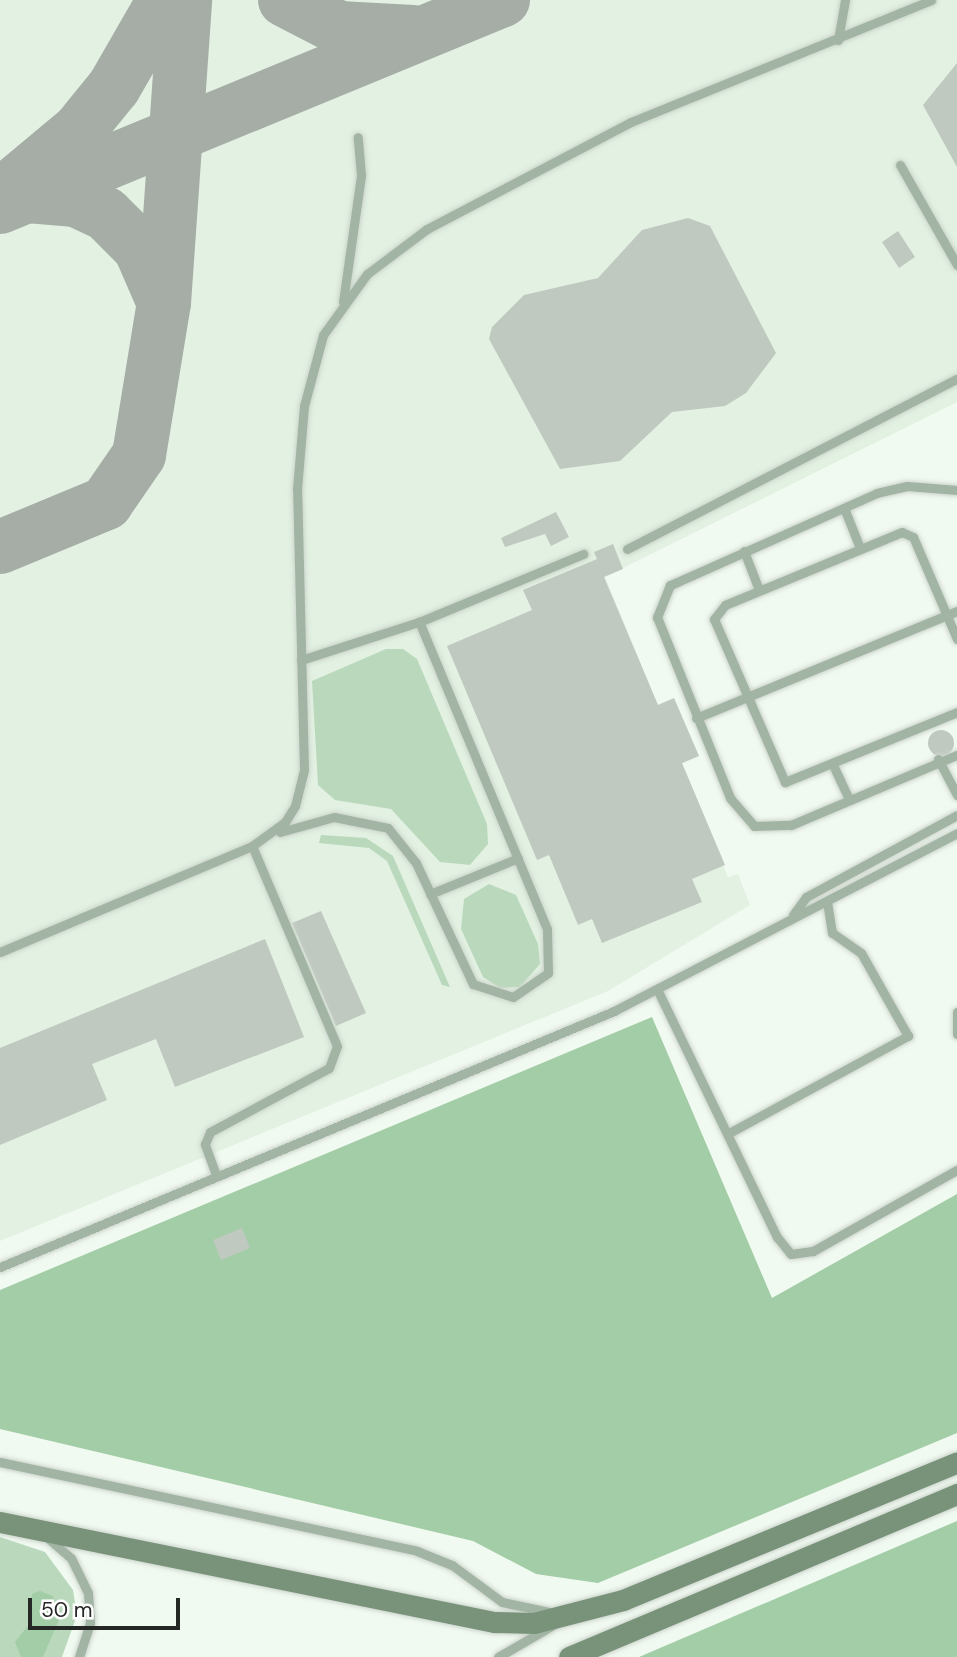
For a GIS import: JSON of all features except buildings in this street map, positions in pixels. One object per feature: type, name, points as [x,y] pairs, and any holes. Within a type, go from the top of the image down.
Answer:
[{"type":"street","points":[[17,1526],[494,1622],[560,1620],[586,1613],[957,1462]]},
{"type":"street","points":[[569,1657],[957,1494]]},
{"type":"lane","points":[[838,40],[845,0]]},
{"type":"lane","points":[[270,836],[285,822],[302,789],[296,489],[310,369],[343,303],[367,274],[427,229],[631,122],[931,0]]},
{"type":"lane","points":[[343,303],[361,175],[358,137]]},
{"type":"lane","points":[[900,165],[957,265]]},
{"type":"lane","points":[[627,549],[957,379]]},
{"type":"lane","points":[[957,490],[906,486],[844,508],[670,585],[660,600],[657,617],[696,718],[739,815],[754,826],[773,830],[939,760],[957,755]]},
{"type":"lane","points":[[844,508],[860,548]]},
{"type":"lane","points":[[957,639],[908,533],[860,548],[759,590],[719,608],[714,619],[785,782],[957,712]]},
{"type":"lane","points":[[744,551],[759,590]]},
{"type":"lane","points":[[301,660],[419,622],[583,554]]},
{"type":"lane","points":[[696,718],[957,611]]},
{"type":"lane","points":[[0,952],[317,818],[374,822],[409,850],[473,984],[498,997],[526,993],[548,973],[552,943],[419,622]]},
{"type":"lane","points":[[932,723],[936,734]]},
{"type":"lane","points":[[939,760],[957,795]]},
{"type":"lane","points":[[832,765],[849,800]]},
{"type":"lane","points":[[793,915],[806,897],[957,815]]},
{"type":"lane","points":[[0,1267],[657,989],[793,915],[827,903],[957,833]]},
{"type":"lane","points":[[216,1175],[205,1144],[210,1132],[329,1068],[337,1046],[252,846]]},
{"type":"lane","points":[[886,854],[894,867]]},
{"type":"lane","points":[[430,894],[518,858]]},
{"type":"lane","points":[[729,1133],[908,1036],[861,953],[832,933],[827,903]]},
{"type":"lane","points":[[657,989],[729,1133],[776,1237],[791,1254],[813,1251],[957,1170]]},
{"type":"lane","points":[[957,1012],[957,1034]]},
{"type":"lane","points":[[0,1462],[417,1552],[522,1609],[586,1613]]},
{"type":"lane","points":[[0,1514],[17,1526],[64,1550],[83,1579],[90,1623],[79,1657]]},
{"type":"lane","points":[[498,1657],[560,1620]]},
{"type":"shaded area","points":[[0,0],[957,0],[957,402],[605,577],[658,705],[674,698],[699,756],[682,764],[728,877],[738,874],[750,905],[608,991],[0,1241]]},
{"type":"green space","points":[[386,649],[403,649],[417,659],[487,824],[488,844],[470,865],[440,862],[391,809],[335,800],[318,785],[312,681]]},
{"type":"green space","points":[[321,835],[366,838],[393,856],[450,987],[442,985],[387,861],[369,848],[319,843]]},
{"type":"green space","points":[[489,884],[516,895],[538,944],[540,964],[520,987],[500,988],[483,977],[461,929],[464,899]]},
{"type":"green space","points":[[652,1017],[772,1298],[957,1194],[957,1433],[598,1583],[536,1574],[473,1541],[0,1429],[0,1290]]},
{"type":"green space","points":[[957,1521],[957,1657],[639,1657]]},
{"type":"green space","points":[[0,1537],[45,1552],[73,1590],[77,1615],[62,1657],[0,1657]]},
{"type":"green space","points":[[40,1591],[53,1596],[61,1615],[43,1657],[21,1657],[15,1642],[30,1623],[32,1594]]},
{"type":"taxiway","points":[[12,186],[79,130],[114,87],[164,0]]},
{"type":"taxiway","points":[[0,547],[106,503],[139,455],[164,303],[185,0]]},
{"type":"taxiway","points":[[285,0],[339,28],[413,32]]},
{"type":"taxiway","points":[[0,207],[503,0]]},
{"type":"taxiway","points":[[28,196],[76,200],[106,214],[140,248],[163,301]]}]
